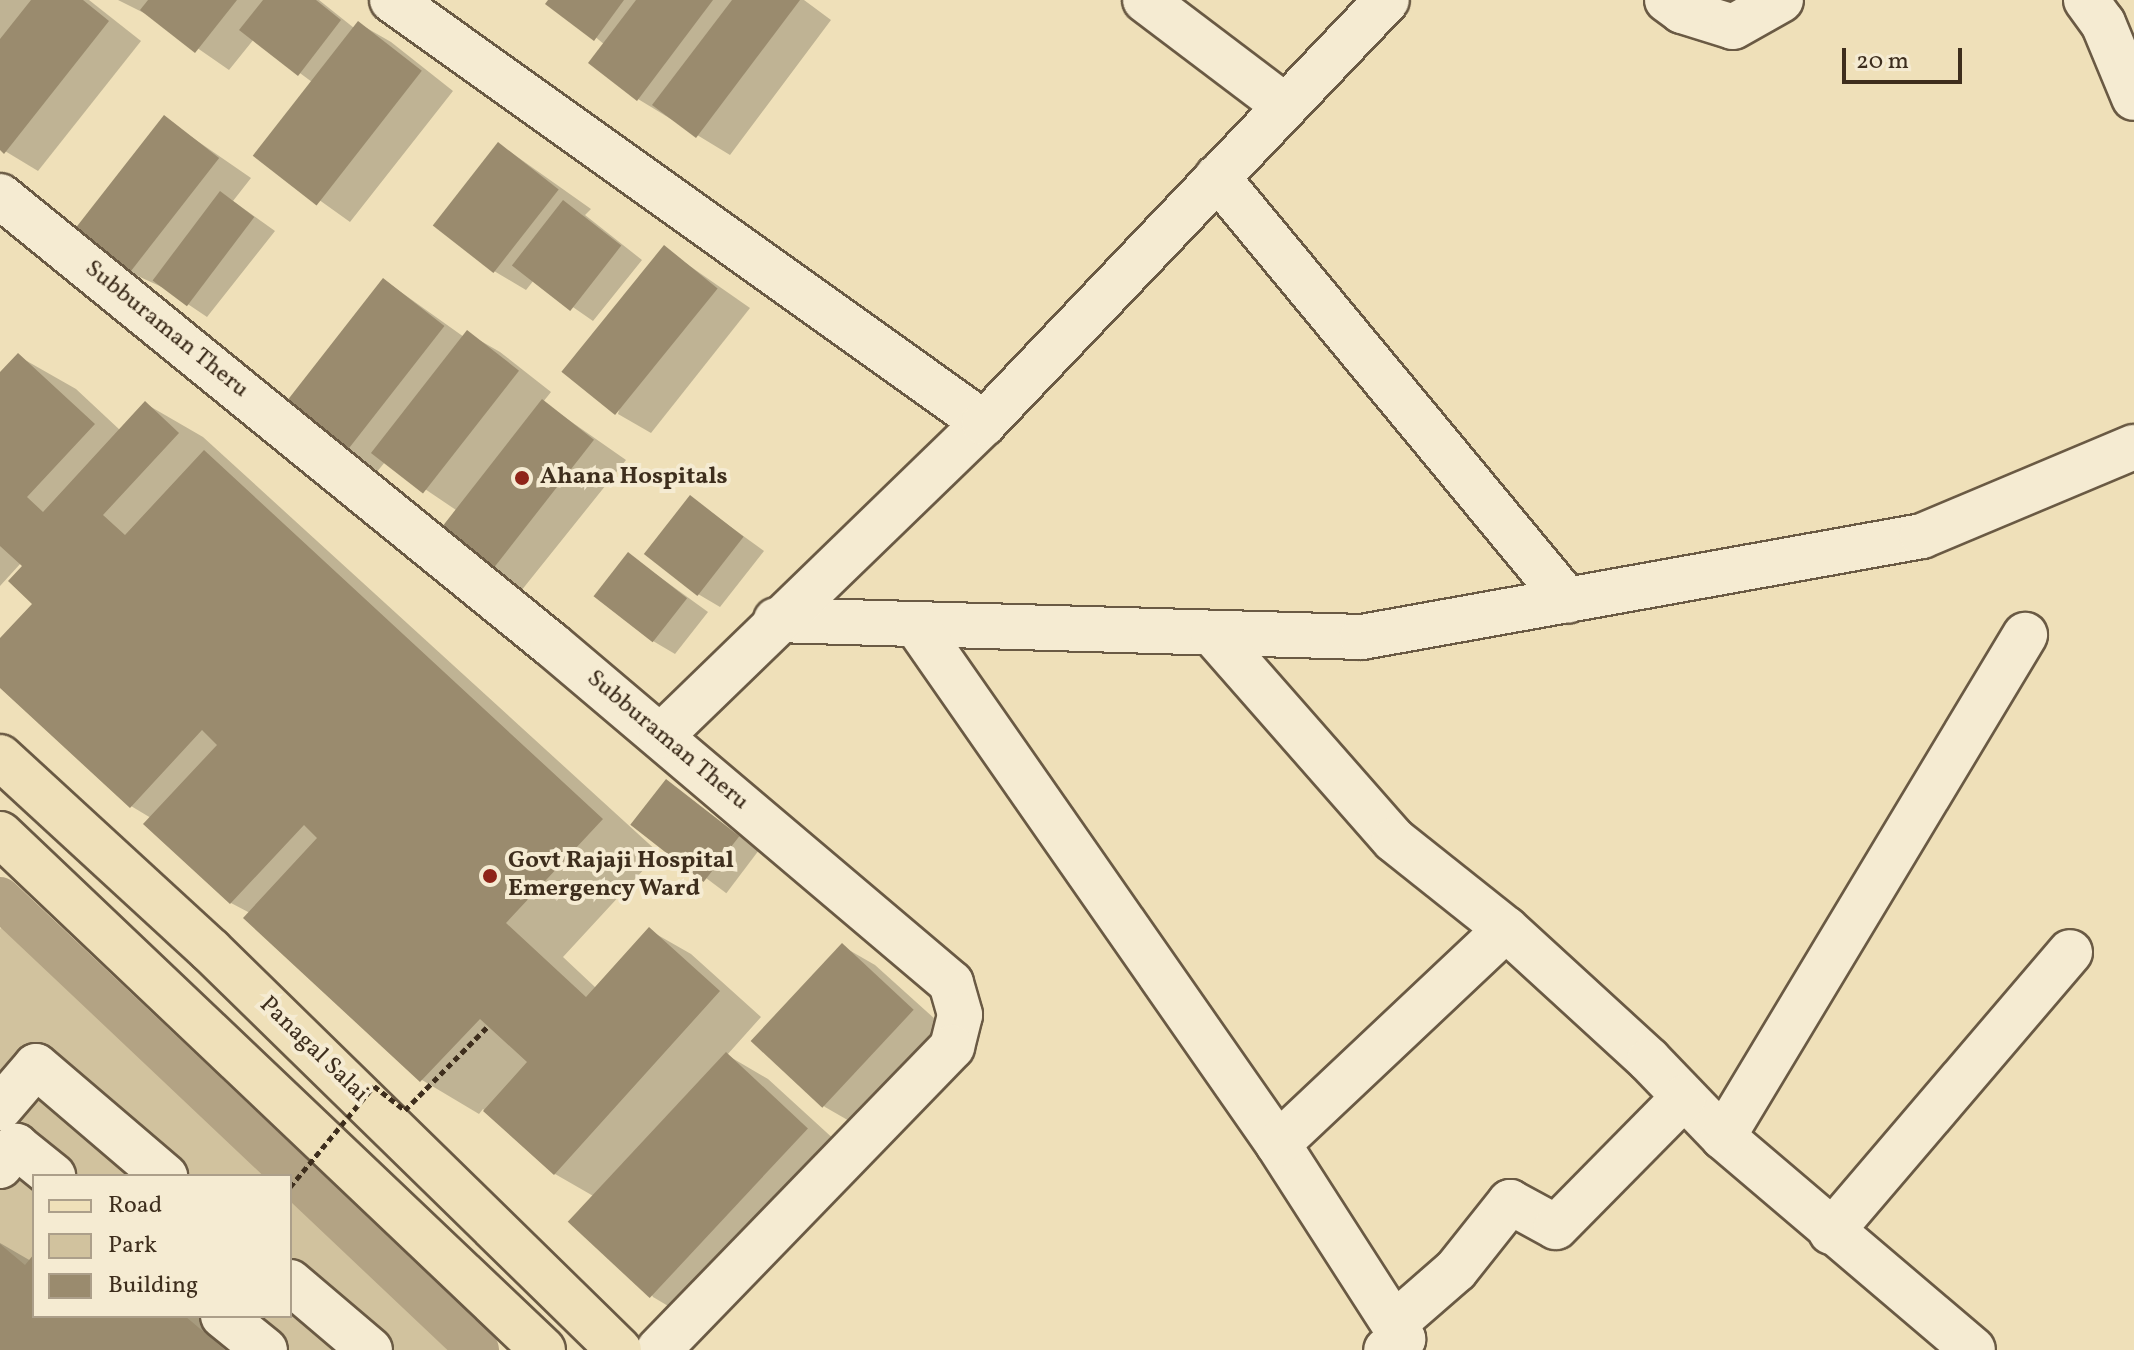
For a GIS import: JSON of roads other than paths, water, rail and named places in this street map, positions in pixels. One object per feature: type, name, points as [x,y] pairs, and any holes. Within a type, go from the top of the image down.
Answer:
[{"type":"main road","name":"Panagal Salai","points":[[0,757],[210,950],[619,1350]]},
{"type":"main road","points":[[0,834],[543,1350]]},
{"type":"street","points":[[392,0],[984,423]]},
{"type":"street","points":[[1145,0],[1285,106]]},
{"type":"street","points":[[662,735],[776,620],[984,423],[1387,0]]},
{"type":"street","points":[[1667,0],[1682,11],[1733,27],[1781,0]]},
{"type":"street","points":[[2086,0],[2103,23],[2134,98]]},
{"type":"street","points":[[1217,177],[1568,601]]},
{"type":"street","name":"Subburaman Theru","points":[[0,196],[662,735],[951,983],[960,1015],[952,1047],[658,1350]]},
{"type":"street","points":[[776,620],[1362,637],[1922,536],[2134,447]]},
{"type":"street","points":[[917,626],[1278,1144],[1390,1337],[1456,1270],[1510,1202],[1556,1227],[1684,1097]]},
{"type":"street","points":[[1213,634],[1394,840],[1506,929],[1723,1137],[1973,1350]]},
{"type":"street","points":[[1723,1137],[2025,635]]},
{"type":"street","points":[[1278,1144],[1506,929]]},
{"type":"street","points":[[1831,1232],[2070,952]]},
{"type":"street","points":[[0,1108],[36,1066],[163,1174]]},
{"type":"street","points":[[0,1166],[16,1146],[51,1174]]},
{"type":"street","points":[[292,1284],[370,1350]]},
{"type":"street","points":[[225,1318],[265,1350]]},
{"type":"waterway","points":[[0,898],[292,1174]]},
{"type":"waterway","points":[[292,1174],[478,1350]]},
{"type":"place","name":"Ahana Hospitals","points":[[522,478]]},
{"type":"place","name":"Govt Rajaji Hospital Emergency Ward","points":[[490,876]]}]
